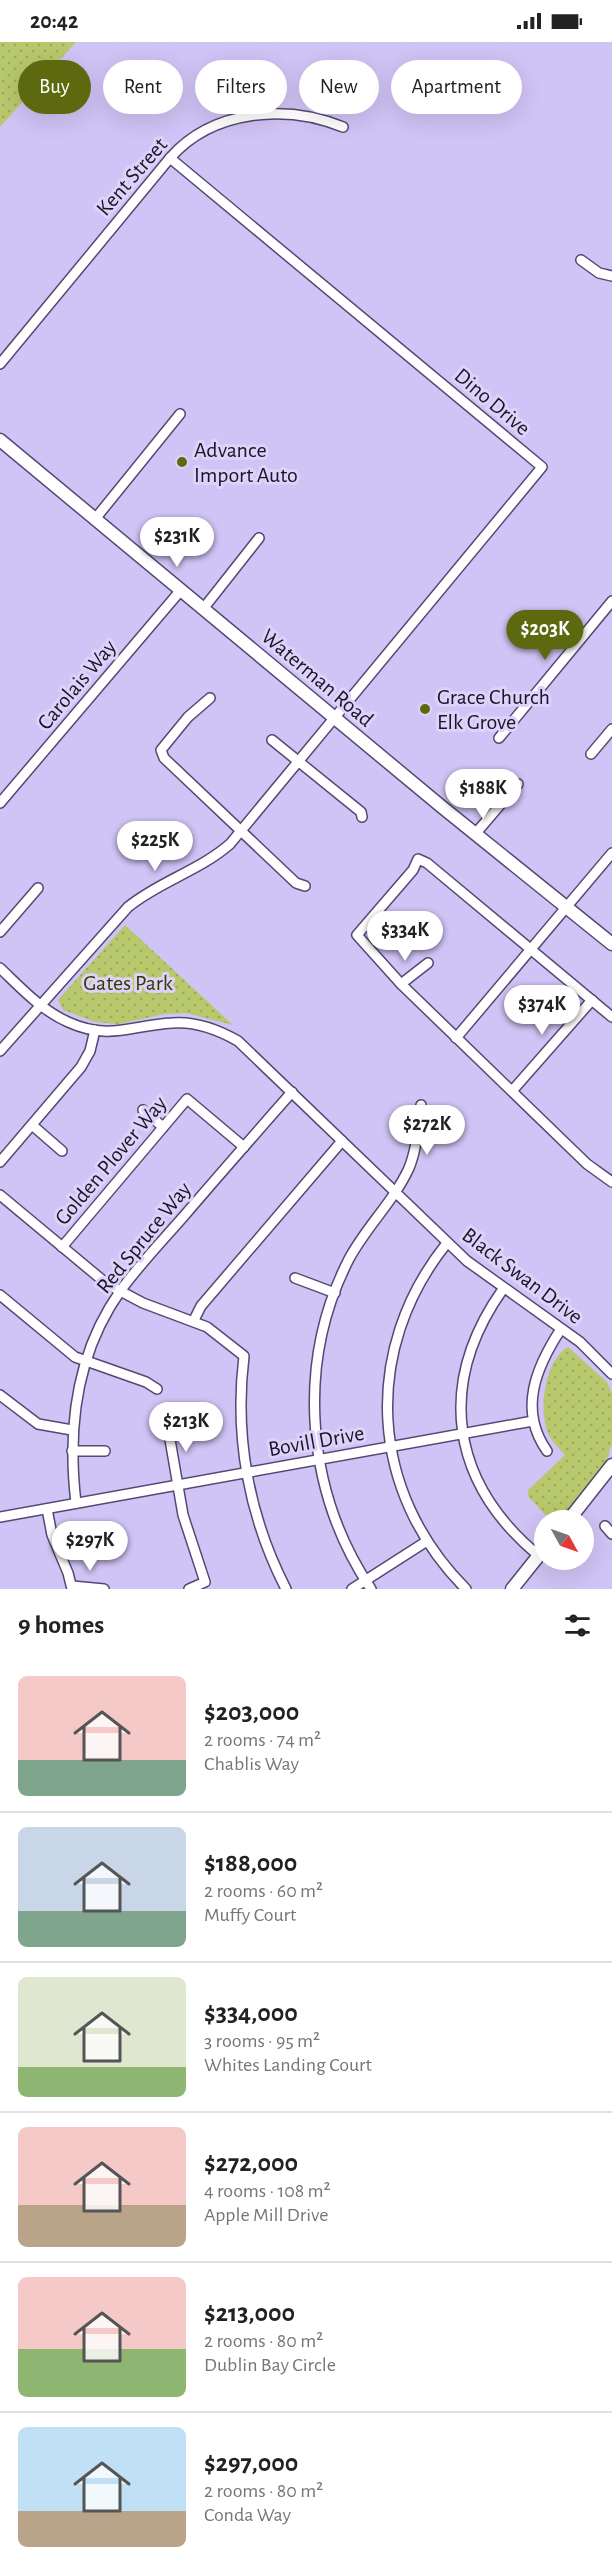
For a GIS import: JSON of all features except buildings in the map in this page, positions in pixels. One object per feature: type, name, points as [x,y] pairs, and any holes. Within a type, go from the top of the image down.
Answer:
[{"type":"main road","name":"Waterman Road","points":[[0,440],[612,944]]},
{"type":"main road","points":[[577,1510],[612,1465]]},
{"type":"main road","points":[[586,1510],[612,1480]]},
{"type":"main road","points":[[512,1589],[534,1565]]},
{"type":"main road","points":[[521,1589],[534,1569]]},
{"type":"street","name":"Kent Street","points":[[0,363],[170,158],[191,139],[211,129],[253,115],[284,112],[314,117],[343,127]]},
{"type":"street","name":"Dino Drive","points":[[170,158],[542,467],[335,718]]},
{"type":"street","points":[[581,260],[599,273],[612,276]]},
{"type":"street","points":[[94,519],[180,414]]},
{"type":"street","points":[[203,609],[259,538]]},
{"type":"street","name":"Carolais Way","points":[[0,803],[181,590]]},
{"type":"street","points":[[500,738],[612,601]]},
{"type":"street","points":[[210,698],[188,717],[161,750],[164,758],[296,883],[305,886]]},
{"type":"street","points":[[0,1051],[128,907],[153,889],[204,865],[241,832],[335,718]]},
{"type":"street","points":[[591,754],[612,729]]},
{"type":"street","points":[[272,740],[361,812],[362,817]]},
{"type":"street","points":[[476,833],[518,783]]},
{"type":"street","points":[[456,1038],[612,853]]},
{"type":"street","points":[[609,1176],[588,1164],[401,984],[357,936],[413,870],[418,860],[427,863],[612,1017]]},
{"type":"street","points":[[0,932],[38,888]]},
{"type":"street","points":[[401,984],[428,963]]},
{"type":"street","name":"Black Swan Drive","points":[[0,968],[39,1005],[70,1023],[95,1030],[120,1032],[171,1023],[212,1028],[243,1045],[477,1271],[594,1353],[612,1374]]},
{"type":"street","points":[[512,1091],[592,1000]]},
{"type":"street","points":[[0,1162],[86,1060],[95,1030]]},
{"type":"street","name":"Red Spruce Way","points":[[76,1503],[72,1430],[76,1396],[85,1361],[98,1330],[120,1292],[292,1092]]},
{"type":"street","name":"Golden Plover Way","points":[[62,1247],[187,1099],[243,1147]]},
{"type":"street","points":[[368,1585],[337,1527],[319,1460],[314,1408],[317,1365],[335,1293],[361,1239],[395,1192],[412,1161],[421,1105]]},
{"type":"street","points":[[143,1110],[163,1127]]},
{"type":"street","points":[[32,1125],[62,1150]]},
{"type":"street","points":[[194,1320],[201,1306],[342,1141]]},
{"type":"street","points":[[0,1195],[120,1292],[194,1320],[219,1335],[244,1356],[241,1416],[247,1473],[259,1524],[286,1589]]},
{"type":"street","points":[[447,1243],[414,1293],[395,1342],[387,1402],[390,1447],[401,1489],[427,1541],[466,1589]]},
{"type":"street","points":[[295,1278],[335,1293]]},
{"type":"street","points":[[503,1289],[480,1324],[467,1357],[461,1389],[462,1434],[472,1471],[487,1500],[506,1526],[534,1548]]},
{"type":"street","points":[[0,1295],[66,1351],[85,1361],[146,1382],[157,1389]]},
{"type":"street","points":[[547,1451],[533,1421],[531,1396],[537,1372],[561,1329]]},
{"type":"street","points":[[0,1395],[38,1424],[72,1430]]},
{"type":"street","name":"Bovill Drive","points":[[0,1517],[533,1421]]},
{"type":"street","points":[[168,1428],[188,1535],[205,1582],[189,1589]]},
{"type":"street","points":[[72,1451],[105,1451]]},
{"type":"street","points":[[47,1509],[52,1535],[72,1587],[104,1589]]},
{"type":"street","points":[[605,1526],[612,1534]]},
{"type":"street","points":[[352,1589],[368,1585],[427,1541]]},
{"type":"green space","points":[[0,42],[76,42],[60,60],[18,60],[18,107],[0,127]]},
{"type":"green space","name":"Gates Park","points":[[125,925],[233,1025],[186,1013],[165,1014],[118,1024],[95,1022],[63,1010],[58,1000]]},
{"type":"green space","points":[[568,1347],[607,1382],[612,1394],[612,1443],[605,1466],[570,1510],[541,1510],[528,1496],[528,1490],[565,1455],[548,1433],[544,1411],[549,1374],[560,1353]]},
{"type":"place","name":"Advance Import Auto","points":[[182,462]]},
{"type":"place","name":"Grace Church Elk Grove","points":[[425,709]]}]
